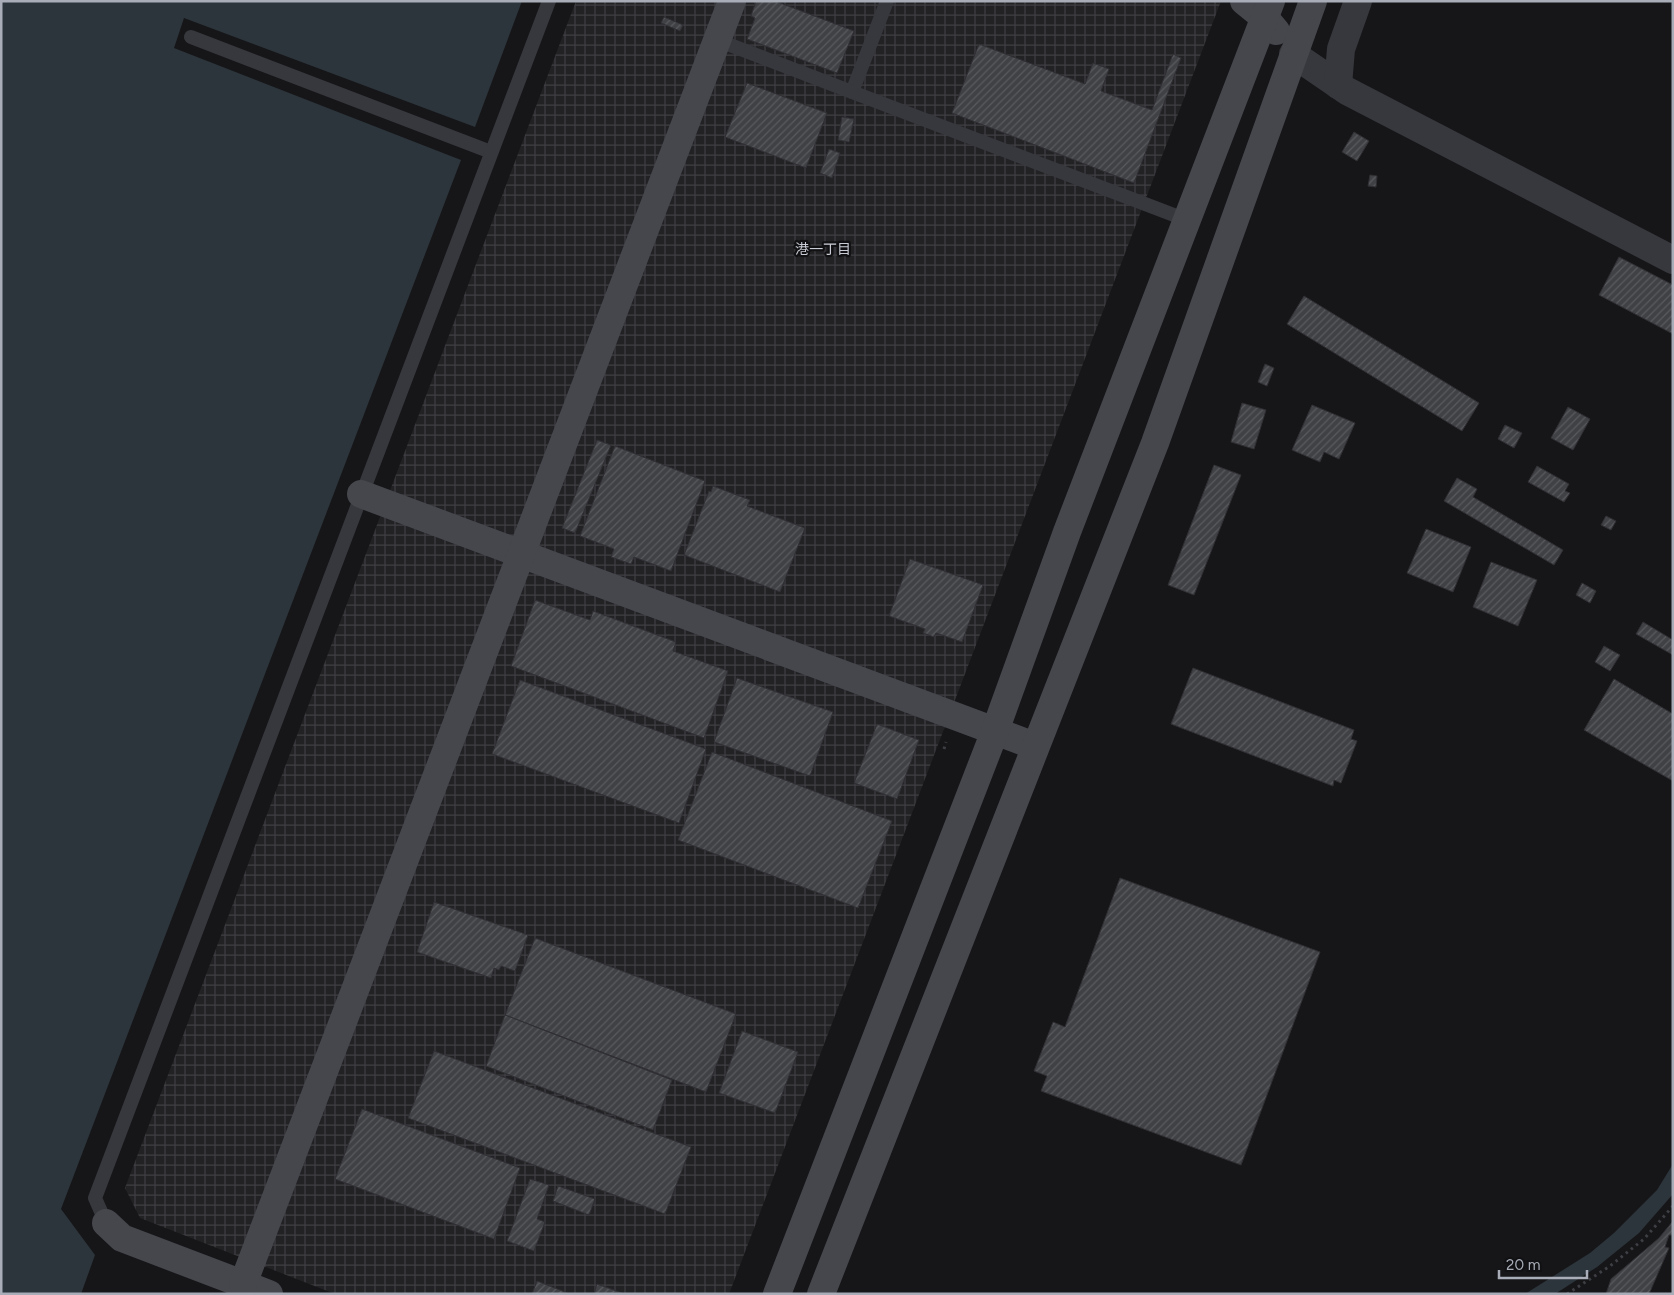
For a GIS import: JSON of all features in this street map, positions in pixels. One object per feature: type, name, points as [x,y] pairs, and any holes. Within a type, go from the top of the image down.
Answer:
[{"type":"street","points":[[243,1284],[732,1]]},
{"type":"street","points":[[1244,1],[1268,10],[1293,54],[1347,91],[1673,260]]},
{"type":"street","points":[[821,1294],[1155,442],[1313,1]]},
{"type":"street","points":[[1338,85],[1341,49],[1358,1]]},
{"type":"street","points":[[777,1294],[995,731],[1067,532],[1268,10]]},
{"type":"street","points":[[361,494],[1035,746]]},
{"type":"street","points":[[106,1223],[122,1238],[269,1294]]},
{"type":"lane","points":[[106,1223],[96,1198],[549,1]]},
{"type":"lane","points":[[852,92],[887,1]]},
{"type":"lane","points":[[191,37],[491,152]]},
{"type":"lane","points":[[717,40],[1187,220]]},
{"type":"path","points":[[1567,1294],[1610,1266],[1644,1239],[1673,1206]]},
{"type":"shaded area","points":[[1,1],[522,1],[475,127],[184,18],[174,48],[461,160],[61,1209],[95,1255],[81,1294],[1,1294]]},
{"type":"shaded area","points":[[576,1],[1221,1],[729,1294],[335,1294],[140,1218],[125,1188]]},
{"type":"shaded area","points":[[1673,1164],[1673,1194],[1639,1233],[1597,1267],[1555,1294],[1525,1294],[1590,1253],[1614,1233],[1657,1190]]},
{"type":"building","points":[[756,1],[775,1],[854,31],[837,73],[747,39],[755,18],[751,16]]},
{"type":"building","points":[[664,17],[683,25],[680,31],[661,23]]},
{"type":"building","points":[[979,44],[1085,84],[1093,63],[1109,69],[1101,91],[1152,110],[1173,54],[1181,58],[1134,183],[952,113]]},
{"type":"building","points":[[747,83],[827,113],[806,168],[725,137]]},
{"type":"building","points":[[842,117],[854,119],[849,142],[838,140]]},
{"type":"building","points":[[1354,132],[1369,141],[1357,161],[1342,152]]},
{"type":"building","points":[[829,149],[840,153],[832,178],[820,173]]},
{"type":"building","points":[[1370,175],[1377,176],[1376,187],[1368,186]]},
{"type":"building","points":[[1619,257],[1673,285],[1673,334],[1599,295]]},
{"type":"building","points":[[1304,296],[1479,403],[1462,431],[1287,324]]},
{"type":"building","points":[[1265,364],[1274,368],[1267,386],[1258,382]]},
{"type":"building","points":[[1242,403],[1266,410],[1254,449],[1231,442]]},
{"type":"building","points":[[1312,405],[1355,423],[1339,459],[1324,452],[1320,462],[1292,450]]},
{"type":"building","points":[[1568,407],[1590,419],[1573,450],[1551,438]]},
{"type":"building","points":[[1505,425],[1522,433],[1514,448],[1498,439]]},
{"type":"building","points":[[597,440],[611,445],[575,533],[562,528]]},
{"type":"building","points":[[615,446],[705,481],[671,571],[634,557],[631,564],[611,557],[614,549],[580,536]]},
{"type":"building","points":[[1214,465],[1241,475],[1194,595],[1168,585]]},
{"type":"building","points":[[1537,466],[1569,484],[1565,491],[1570,493],[1564,502],[1528,482]]},
{"type":"building","points":[[1457,478],[1477,489],[1473,497],[1563,550],[1554,565],[1444,501]]},
{"type":"building","points":[[713,486],[750,500],[747,506],[805,528],[780,592],[684,555],[709,491],[711,492]]},
{"type":"building","points":[[1606,516],[1616,521],[1611,530],[1601,525]]},
{"type":"building","points":[[1426,529],[1471,547],[1453,592],[1407,573]]},
{"type":"building","points":[[910,559],[983,585],[962,642],[936,633],[934,637],[923,633],[925,629],[889,616]]},
{"type":"building","points":[[1491,562],[1537,580],[1518,626],[1473,607]]},
{"type":"building","points":[[1582,583],[1596,591],[1590,603],[1576,595]]},
{"type":"building","points":[[535,600],[590,620],[593,611],[676,642],[673,651],[728,671],[704,738],[511,666]]},
{"type":"building","points":[[1643,622],[1673,640],[1673,655],[1636,634]]},
{"type":"building","points":[[1604,646],[1620,655],[1610,671],[1595,662]]},
{"type":"building","points":[[1193,668],[1354,730],[1351,739],[1357,741],[1341,783],[1334,780],[1333,786],[1171,724]]},
{"type":"building","points":[[737,678],[833,712],[810,776],[714,742]]},
{"type":"building","points":[[1614,679],[1673,714],[1673,781],[1584,730]]},
{"type":"building","points":[[520,680],[706,749],[679,823],[492,754]]},
{"type":"building","points":[[877,724],[919,740],[897,799],[854,783]]},
{"type":"building","points":[[712,752],[892,821],[858,908],[678,840]]},
{"type":"building","points":[[1120,878],[1320,952],[1241,1165],[1041,1091],[1047,1076],[1034,1071],[1053,1022],[1065,1027]]},
{"type":"building","points":[[434,902],[528,935],[515,971],[501,966],[499,970],[494,968],[491,978],[417,952]]},
{"type":"building","points":[[535,938],[736,1014],[706,1092],[505,1015]]},
{"type":"building","points":[[505,1015],[672,1080],[653,1130],[486,1066]]},
{"type":"building","points":[[742,1031],[798,1052],[775,1113],[719,1093]]},
{"type":"building","points":[[434,1051],[691,1147],[665,1214],[408,1118]]},
{"type":"building","points":[[362,1109],[520,1168],[494,1239],[335,1179]]},
{"type":"building","points":[[530,1179],[549,1185],[537,1219],[545,1222],[534,1251],[507,1241]]},
{"type":"building","points":[[558,1186],[595,1199],[589,1215],[553,1201]]},
{"type":"building","points":[[1673,1221],[1673,1235],[1669,1235],[1665,1247],[1669,1248],[1649,1294],[1606,1294],[1611,1279],[1659,1238]]},
{"type":"building","points":[[537,1281],[570,1294],[532,1294]]},
{"type":"building","points":[[597,1284],[622,1293],[622,1294],[594,1294]]},
{"type":"district","name":"港一丁目","points":[[823,249]]}]
